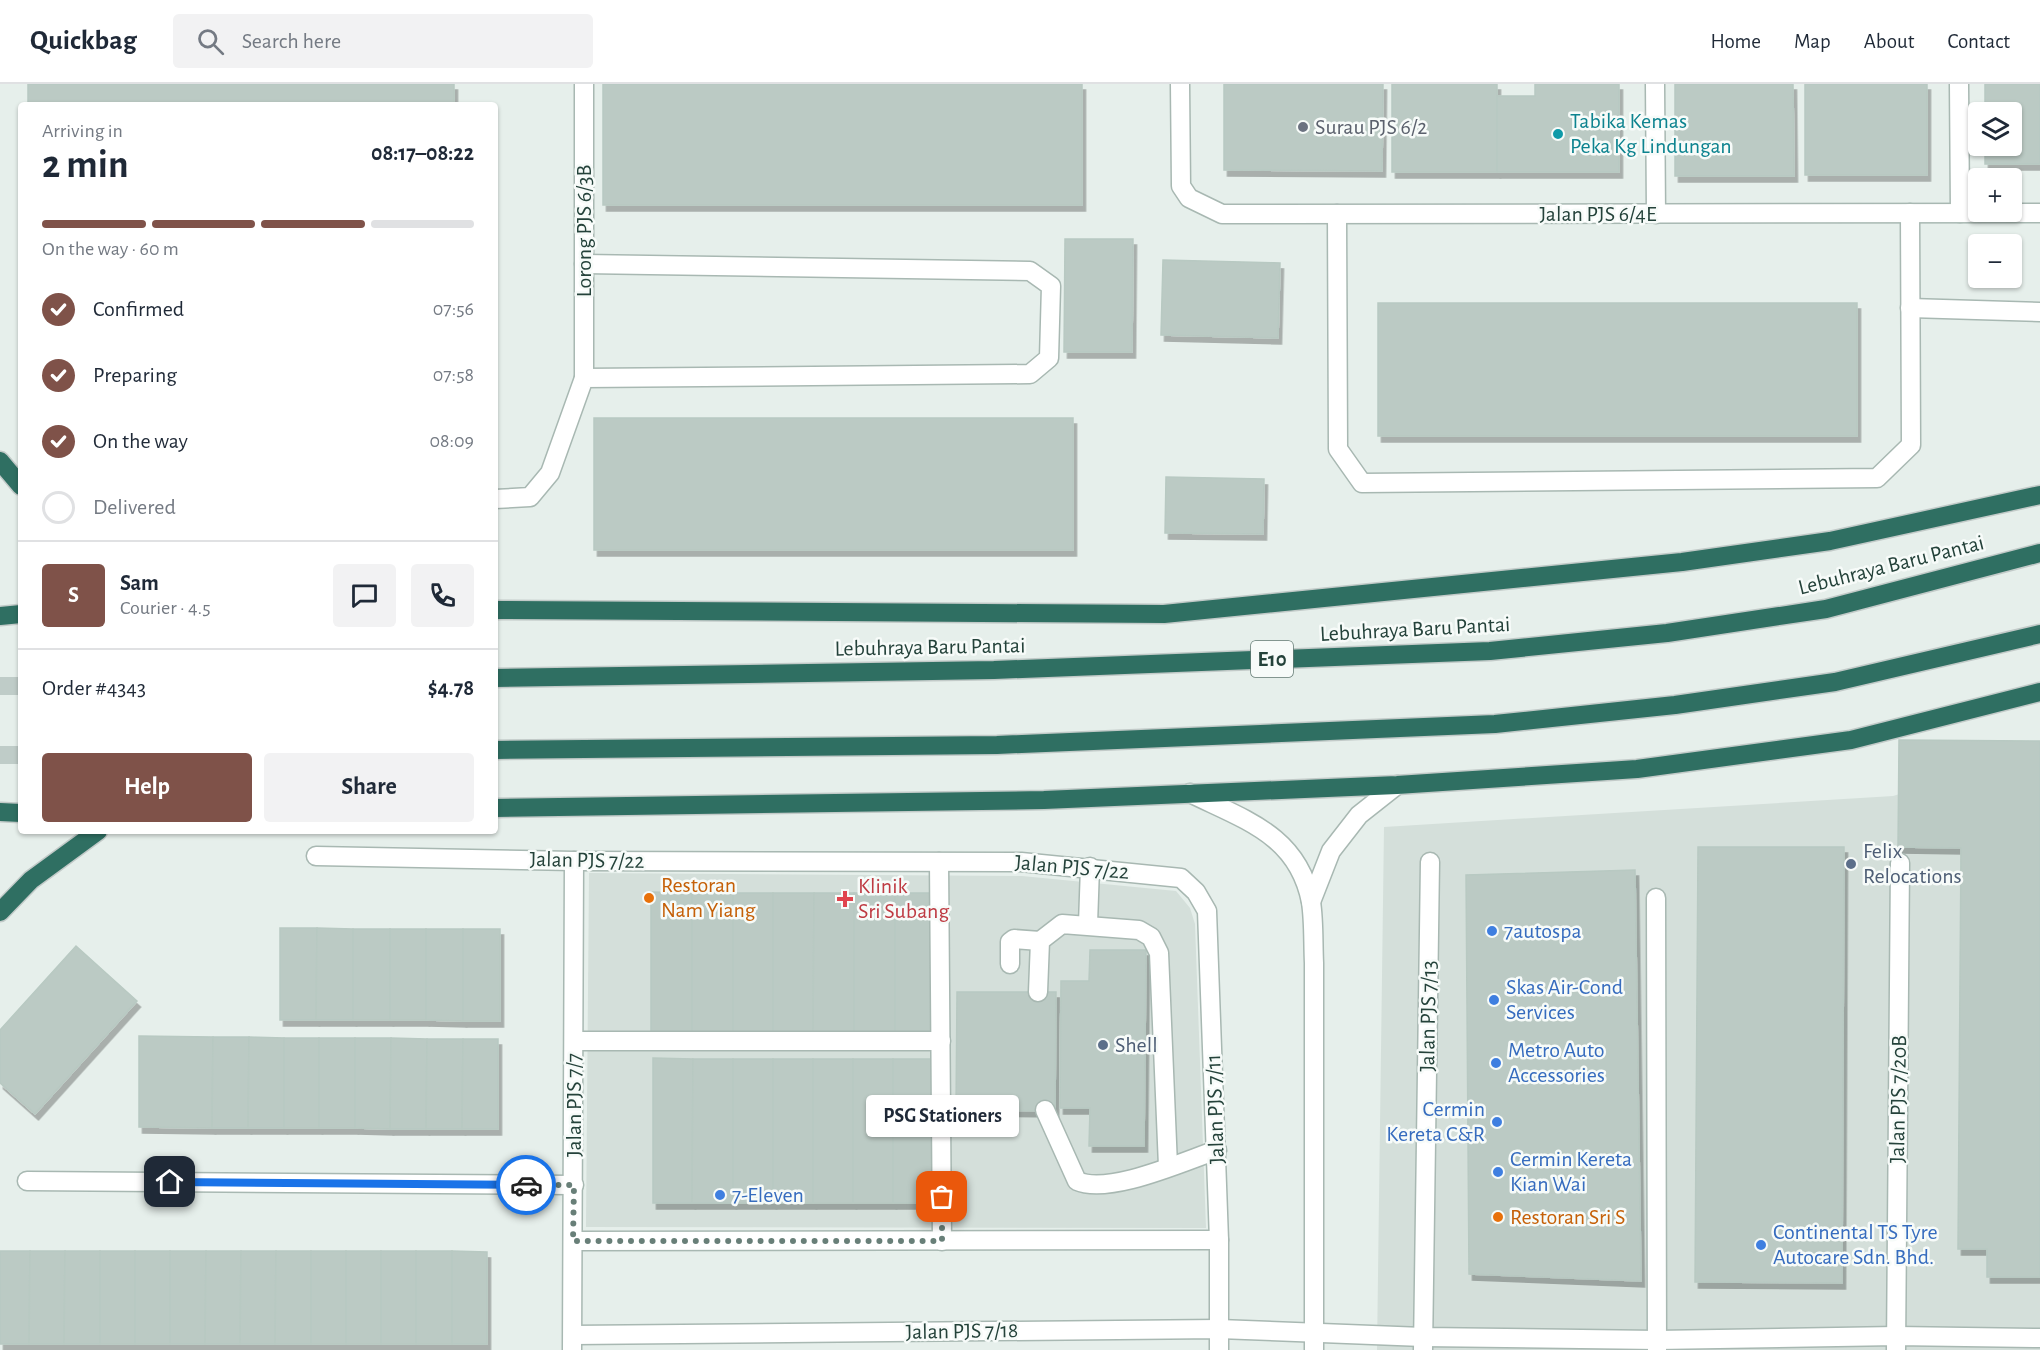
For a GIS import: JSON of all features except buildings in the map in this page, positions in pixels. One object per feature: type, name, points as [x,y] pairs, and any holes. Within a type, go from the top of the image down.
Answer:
[{"type":"highway","points":[[0,461],[18,482]]},
{"type":"highway","points":[[498,610],[1164,614],[1693,560],[1830,541],[2040,495]]},
{"type":"highway","name":"Lebuhraya Baru Pantai","points":[[498,678],[994,670],[1490,651],[1667,633],[1826,609],[2040,553]]},
{"type":"highway","points":[[0,616],[18,614]]},
{"type":"highway","points":[[498,750],[1009,745],[1495,724],[1675,705],[1835,682],[2040,634]]},
{"type":"highway","points":[[498,808],[1044,800],[1397,784],[1637,769],[1851,740],[2040,692]]},
{"type":"highway","points":[[0,812],[18,813]]},
{"type":"highway","points":[[0,912],[31,880],[94,834]]},
{"type":"street","name":"Lorong PJS 6/3B","points":[[498,499],[530,497],[550,473],[584,378],[584,84]]},
{"type":"street","name":"Jalan PJS 6/4E","points":[[1180,84],[1181,186],[1189,198],[1222,214],[2040,213]]},
{"type":"street","points":[[1655,84],[1656,214]]},
{"type":"street","points":[[1959,84],[1960,213]]},
{"type":"street","points":[[1337,214],[1338,449],[1362,483],[1877,478],[1911,446],[1910,213]]},
{"type":"street","points":[[584,264],[1030,271],[1051,286],[1049,358],[1030,374],[584,378]]},
{"type":"street","points":[[1910,308],[2040,312]]},
{"type":"street","points":[[1311,902],[1331,851],[1359,815],[1397,784]]},
{"type":"street","points":[[1191,793],[1262,828],[1297,860],[1311,902],[1314,963],[1314,1350]]},
{"type":"street","name":"Jalan PJS 7/22","points":[[316,856],[574,861],[1021,862],[1090,867],[1181,878]]},
{"type":"street","name":"Jalan PJS 7/7","points":[[572,1342],[574,861]]},
{"type":"street","points":[[939,862],[942,1241]]},
{"type":"street","name":"Jalan PJS 7/13","points":[[1423,1343],[1430,862]]},
{"type":"street","name":"Jalan PJS 7/20B","points":[[1896,1343],[1900,863]]},
{"type":"street","points":[[1088,924],[1090,867]]},
{"type":"street","name":"Jalan PJS 7/11","points":[[1181,878],[1196,892],[1207,911],[1219,1240],[1219,1350]]},
{"type":"street","points":[[1656,898],[1657,1345]]},
{"type":"street","points":[[1010,964],[1010,942],[1014,939],[1040,940],[1062,924],[1088,924],[1139,930],[1151,937],[1159,953],[1168,1166]]},
{"type":"street","points":[[1038,992],[1040,940]]},
{"type":"street","points":[[574,1041],[941,1041]]},
{"type":"street","points":[[1045,1110],[1077,1181],[1086,1185],[1107,1186],[1216,1150]]},
{"type":"street","points":[[27,1181],[574,1185]]},
{"type":"street","points":[[573,1241],[1219,1240]]},
{"type":"street","name":"Jalan PJS 7/18","points":[[572,1342],[1219,1329],[1315,1331],[1423,1343],[1657,1345],[1896,1343],[2040,1338]]},
{"type":"shaded area","points":[[2040,753],[2040,1350],[1377,1350],[1384,827],[1893,796]]},
{"type":"shaded area","points":[[589,873],[1022,876],[1176,891],[1190,908],[1195,924],[1206,1228],[586,1227]]},
{"type":"tunnel","points":[[0,686],[18,686]]},
{"type":"tunnel","points":[[0,755],[18,755]]},
{"type":"way so far","points":[[526,1185],[574,1185],[573,1241],[942,1241],[942,1197]]},
{"type":"place","name":"Surau PJS 6/2","points":[[1303,127]]},
{"type":"place","name":"Tabika Kemas Peka Kg Lindungan","points":[[1558,134]]},
{"type":"place","name":"Felix Relocations","points":[[1851,864]]},
{"type":"place","name":"Restoran Nam Yiang","points":[[649,898]]},
{"type":"place","name":"Klinik Sri Subang","points":[[845,899]]},
{"type":"place","name":"7autospa","points":[[1492,931]]},
{"type":"place","name":"Skas Air-Cond Services","points":[[1494,1000]]},
{"type":"place","name":"Shell","points":[[1103,1045]]},
{"type":"place","name":"Metro Auto Accessories","points":[[1496,1063]]},
{"type":"place","name":"Cermin Kereta C&R","points":[[1497,1122]]},
{"type":"place","name":"Cermin Kereta Kian Wai","points":[[1498,1172]]},
{"type":"place","name":"7-Eleven","points":[[720,1195]]},
{"type":"place","name":"PSG Stationers","points":[[942,1197]]},
{"type":"place","name":"Restoran Sri S","points":[[1498,1217]]},
{"type":"place","name":"Continental TS Tyre Autocare Sdn. Bhd.","points":[[1761,1245]]},
{"type":"route","points":[[170,1182],[526,1185]]}]
